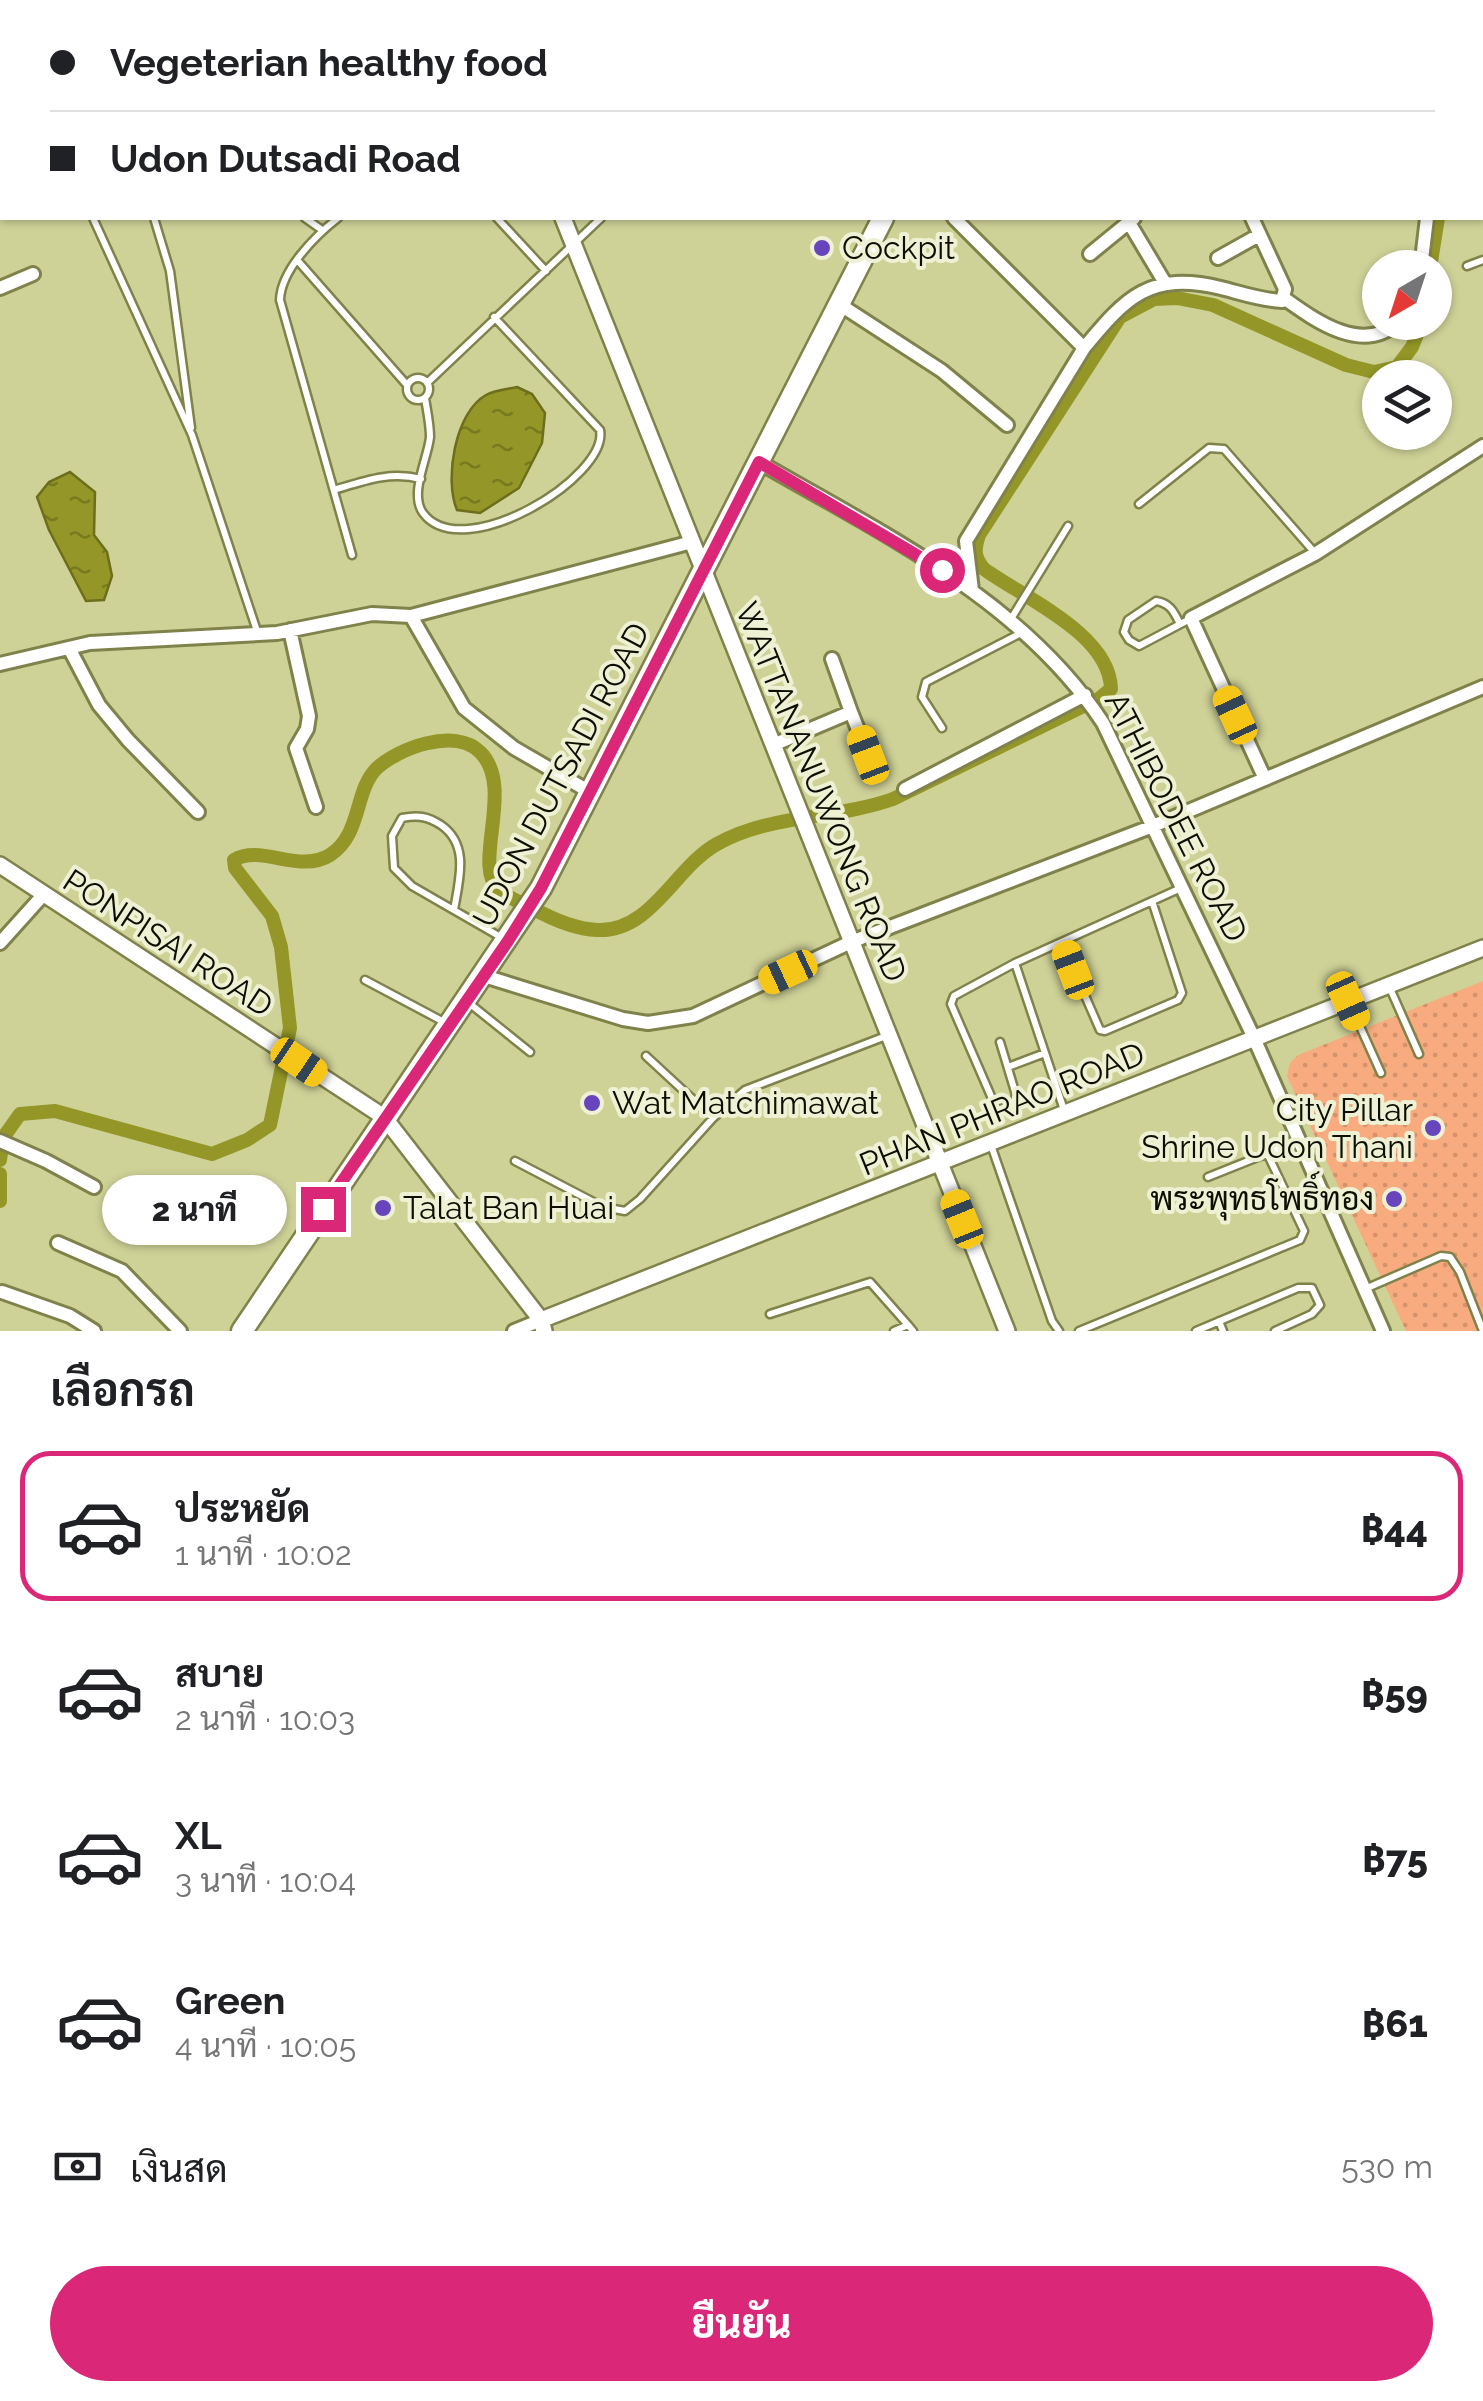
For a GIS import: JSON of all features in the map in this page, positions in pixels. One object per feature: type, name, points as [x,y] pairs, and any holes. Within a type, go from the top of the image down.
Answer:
[{"type":"main road","name":"UDON DUTSADI ROAD","points":[[242,1331],[541,888],[883,220]]},
{"type":"street","name":"WATTANANUWONG ROAD","points":[[564,220],[1006,1331]]},
{"type":"street","points":[[956,220],[1084,348]]},
{"type":"street","points":[[1090,254],[1131,220],[1165,283]]},
{"type":"street","points":[[1253,220],[1285,289],[1285,299]]},
{"type":"street","points":[[1423,250],[1427,220]]},
{"type":"street","points":[[1218,258],[1260,234]]},
{"type":"street","points":[[0,288],[33,274]]},
{"type":"street","points":[[972,590],[966,541],[1084,348],[1120,305],[1137,293],[1165,283],[1186,282],[1276,302],[1285,299]]},
{"type":"street","points":[[1285,299],[1317,320],[1362,336]]},
{"type":"street","points":[[839,304],[942,371],[1007,425]]},
{"type":"street","points":[[1265,780],[1186,621],[1316,554],[1483,446]]},
{"type":"street","name":"ATHIBODEE ROAD","points":[[759,462],[972,590],[1049,653],[1085,695],[1103,723],[1254,1038],[1384,1331]]},
{"type":"street","points":[[0,664],[68,648],[258,634],[372,614],[411,616],[692,542]]},
{"type":"street","points":[[411,616],[464,708],[514,748],[590,792]]},
{"type":"street","points":[[290,630],[310,716],[296,748],[316,807]]},
{"type":"street","points":[[68,648],[99,704],[198,812]]},
{"type":"street","points":[[832,658],[868,755]]},
{"type":"street","points":[[484,976],[623,1019],[660,1022],[693,1016],[852,942],[1153,826],[1483,687]]},
{"type":"street","points":[[904,790],[1085,695]]},
{"type":"street","points":[[773,745],[852,712]]},
{"type":"street","name":"PONPISAI ROAD","points":[[0,865],[384,1118],[542,1326]]},
{"type":"street","points":[[0,943],[44,894]]},
{"type":"street","name":"PHAN PHRAO ROAD","points":[[542,1326],[1483,948]]},
{"type":"street","points":[[0,1141],[94,1187]]},
{"type":"street","points":[[58,1244],[122,1271],[180,1331]]},
{"type":"street","points":[[2,1292],[70,1316],[94,1331]]},
{"type":"street","points":[[514,1331],[542,1326]]},
{"type":"lane","points":[[94,220],[192,435],[258,634]]},
{"type":"lane","points":[[155,220],[170,271],[192,435]]},
{"type":"lane","points":[[308,220],[322,230]]},
{"type":"lane","points":[[335,220],[322,230],[284,278],[280,300],[352,555]]},
{"type":"lane","points":[[499,220],[546,271]]},
{"type":"lane","points":[[427,383],[599,220]]},
{"type":"lane","points":[[1467,266],[1483,260]]},
{"type":"lane","points":[[298,262],[407,385],[410,398],[424,398]]},
{"type":"lane","points":[[407,385],[417,378],[427,383],[429,391],[424,398],[430,440],[421,480],[420,509],[436,524],[471,529],[496,525],[547,499],[597,450],[600,430],[494,317]]},
{"type":"lane","points":[[1140,504],[1209,448],[1224,449],[1316,554]]},
{"type":"lane","points":[[334,490],[384,476],[404,475],[421,480]]},
{"type":"lane","points":[[1010,620],[1068,526]]},
{"type":"lane","points":[[1156,601],[1165,602],[1186,621],[1139,646],[1124,632],[1128,620],[1156,601]]},
{"type":"lane","points":[[942,728],[922,697],[926,682],[1024,631]]},
{"type":"lane","points":[[454,910],[461,865],[458,844],[437,822],[419,814],[402,818],[392,836],[394,868],[412,886],[508,941]]},
{"type":"lane","points":[[1000,1042],[1016,1102],[997,1110],[951,1004],[954,996],[1182,888]]},
{"type":"lane","points":[[1062,943],[1100,1030],[1178,1000],[1182,993],[1152,902]]},
{"type":"lane","points":[[1015,964],[1065,1113]]},
{"type":"lane","points":[[365,980],[449,1025]]},
{"type":"lane","points":[[1388,985],[1418,1054]]},
{"type":"lane","points":[[466,1001],[530,1052]]},
{"type":"lane","points":[[1348,1001],[1380,1073]]},
{"type":"lane","points":[[515,1160],[603,1207],[624,1210],[640,1199],[734,1097],[756,1084],[888,1035]]},
{"type":"lane","points":[[1008,1068],[1045,1053]]},
{"type":"lane","points":[[646,1056],[712,1118]]},
{"type":"lane","points":[[1208,1177],[1299,1140]]},
{"type":"lane","points":[[990,1143],[1052,1321],[1060,1331]]},
{"type":"lane","points":[[1079,1331],[1300,1240],[1304,1231],[1267,1153]]},
{"type":"lane","points":[[1365,1289],[1441,1256],[1450,1257],[1460,1272],[1483,1331]]},
{"type":"lane","points":[[770,1314],[870,1282],[910,1328]]},
{"type":"lane","points":[[1196,1331],[1298,1288],[1312,1288],[1320,1305],[1312,1314],[1274,1331]]},
{"type":"lane","points":[[1220,1321],[1223,1331]]},
{"type":"lane","points":[[894,1331],[910,1328]]},
{"type":"shaded area","points":[[1483,981],[1483,1331],[1406,1331],[1287,1076],[1290,1063],[1298,1055]]},
{"type":"water","points":[[517,387],[532,394],[545,413],[542,443],[519,488],[480,513],[457,510],[452,465],[467,416],[486,395]]},
{"type":"water","points":[[70,472],[95,492],[94,535],[107,552],[112,576],[104,600],[86,601],[49,530],[37,497],[49,482]]},
{"type":"waterway","points":[[1433,250],[1438,220]]},
{"type":"waterway","points":[[0,1160],[3,1138],[20,1114],[55,1111],[212,1154],[247,1140],[270,1125],[290,1028],[281,947],[272,916],[235,868],[234,860],[256,855],[306,862],[330,855],[348,836],[369,778],[386,761],[412,748],[456,741],[480,752],[490,767],[494,785],[489,863],[499,890],[555,920],[597,930],[633,921],[702,854],[737,834],[893,799],[1100,698],[1111,689],[1107,669],[1096,651],[1062,619],[984,569],[976,549],[979,535],[1120,317],[1154,299],[1177,298],[1213,305],[1346,365],[1374,372],[1397,367],[1415,340]]},
{"type":"waterway","points":[[0,1174],[0,1201]]},
{"type":"place","name":"Cockpit","points":[[822,248]]},
{"type":"place","name":"Wat Matchimawat","points":[[592,1103]]},
{"type":"place","name":"City Pillar Shrine Udon Thani","points":[[1433,1128]]},
{"type":"place","name":"พระพุทธโพธิ์ทอง","points":[[1394,1199]]},
{"type":"place","name":"Talat Ban Huai","points":[[383,1208]]},
{"type":"route","points":[[323,1209],[541,888],[759,462],[942,570]]}]
